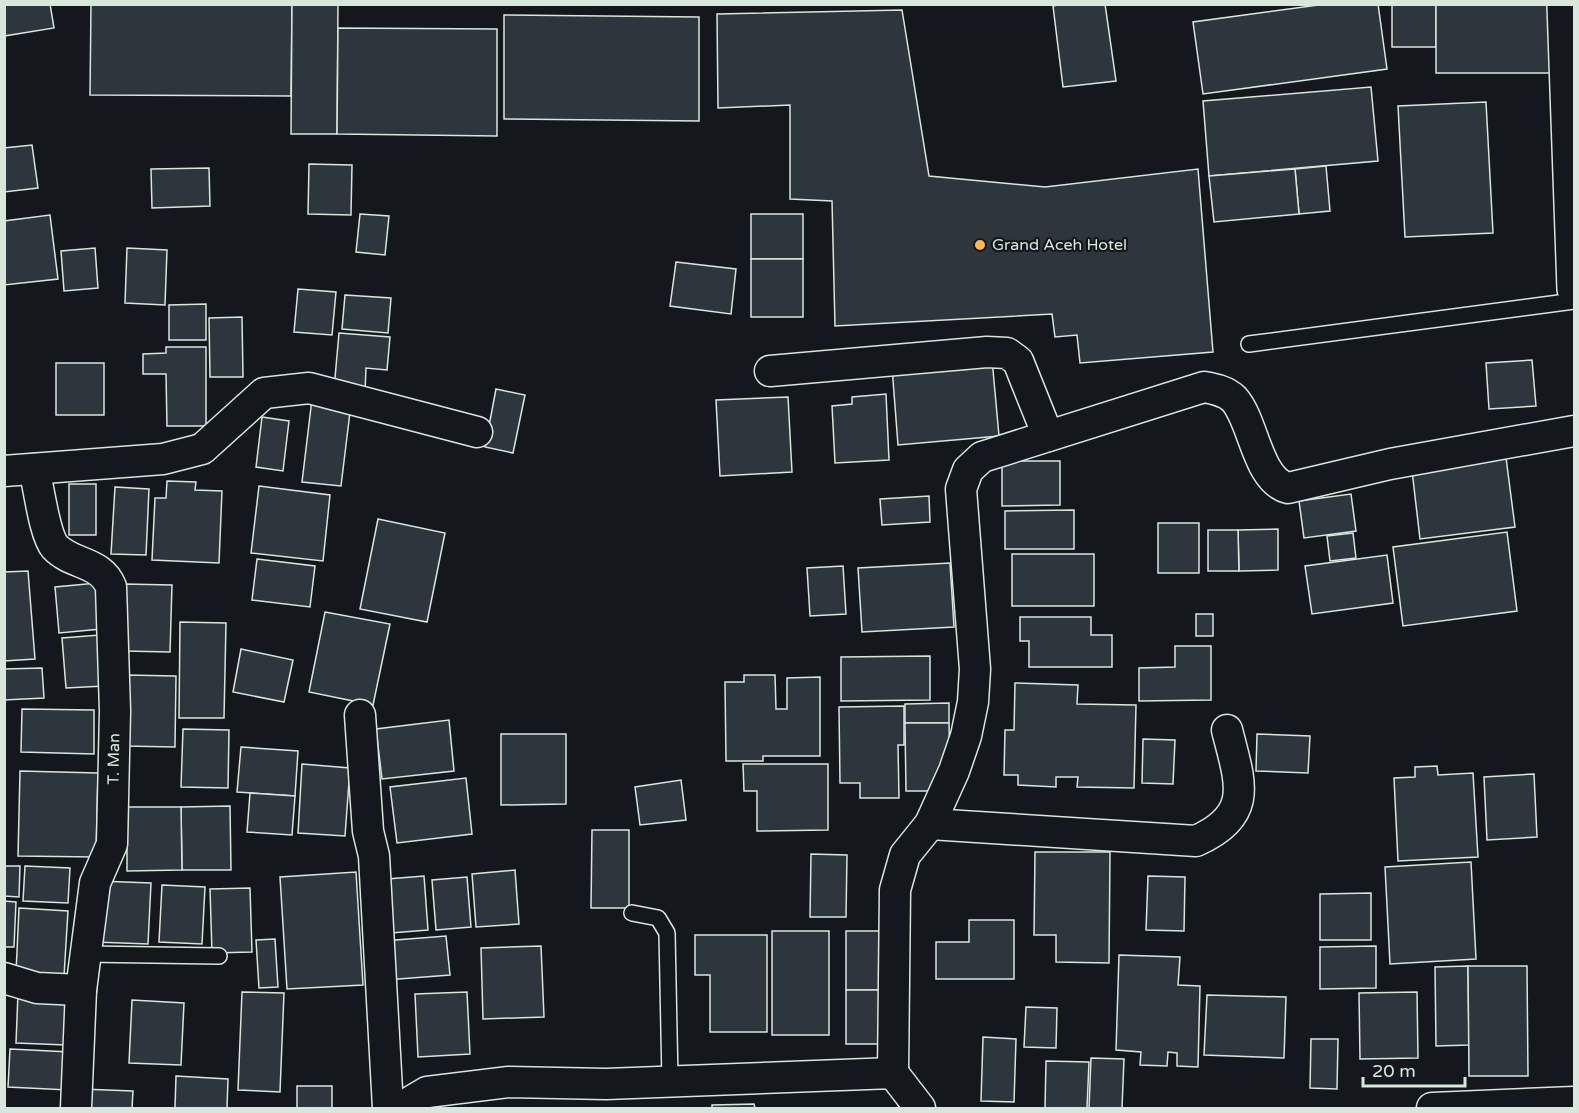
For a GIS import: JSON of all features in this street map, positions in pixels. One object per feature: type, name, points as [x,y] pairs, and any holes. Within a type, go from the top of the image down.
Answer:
[{"type":"main road","points":[[1568,21],[1575,289]]},
{"type":"street","points":[[770,371],[987,352],[1007,353],[1018,361],[1048,436]]},
{"type":"street","points":[[920,1108],[893,1073],[894,890],[905,855],[930,824],[966,736],[973,702],[975,669],[961,489],[968,470],[982,457],[1204,387],[1219,389],[1234,399],[1272,480],[1288,488],[1390,464],[1575,431]]},
{"type":"street","points":[[4,471],[163,459],[187,454],[202,449],[264,393],[309,388],[477,432]]},
{"type":"street","name":"T. Man","points":[[34,469],[53,545],[65,556],[101,571],[111,587],[115,711],[112,844],[95,883],[85,954],[81,990],[76,1108]]},
{"type":"street","points":[[360,715],[368,831],[374,856],[388,1108]]},
{"type":"street","points":[[930,824],[1196,841],[1220,830],[1233,813],[1241,786],[1227,730]]},
{"type":"street","points":[[4,978],[37,988],[81,990]]},
{"type":"street","points":[[400,1108],[427,1092],[509,1082],[607,1096],[670,1081],[893,1073]]},
{"type":"street","points":[[1432,1108],[1575,1102]]},
{"type":"lane","points":[[1249,344],[1575,301]]},
{"type":"lane","points":[[632,914],[658,918],[667,933],[670,1081]]},
{"type":"lane","points":[[85,954],[219,956]]},
{"type":"building","points":[[4,4],[50,4],[54,28],[4,36]]},
{"type":"building","points":[[91,4],[292,4],[291,96],[90,95]]},
{"type":"building","points":[[292,4],[338,4],[337,134],[291,134]]},
{"type":"building","points":[[1105,4],[1116,81],[1063,87],[1053,6]]},
{"type":"building","points":[[1326,4],[1378,4],[1387,69],[1203,94],[1193,22]]},
{"type":"building","points":[[1392,4],[1436,4],[1436,47],[1392,47]]},
{"type":"building","points":[[1436,4],[1552,4],[1552,73],[1436,73]]},
{"type":"building","points":[[902,10],[929,176],[1045,187],[1198,169],[1213,352],[1080,363],[1077,335],[1055,337],[1052,314],[835,326],[832,201],[790,199],[790,105],[718,108],[717,14]]},
{"type":"building","points":[[504,15],[699,17],[699,121],[504,119]]},
{"type":"building","points":[[338,28],[497,29],[497,136],[337,134]]},
{"type":"building","points":[[1371,87],[1378,161],[1209,176],[1203,101]]},
{"type":"building","points":[[1486,102],[1493,233],[1405,237],[1398,106]]},
{"type":"building","points":[[32,145],[38,188],[4,192],[4,148]]},
{"type":"building","points":[[309,164],[352,165],[351,215],[308,214]]},
{"type":"building","points":[[1326,166],[1330,211],[1299,214],[1295,169]]},
{"type":"building","points":[[209,168],[210,206],[152,208],[151,169]]},
{"type":"building","points":[[1295,169],[1299,214],[1214,222],[1209,176]]},
{"type":"building","points":[[360,214],[389,216],[385,255],[356,252]]},
{"type":"building","points":[[751,214],[803,214],[803,259],[751,259]]},
{"type":"building","points":[[50,215],[58,279],[4,285],[4,221]]},
{"type":"building","points":[[95,248],[98,288],[64,291],[61,251]]},
{"type":"building","points":[[127,248],[167,250],[165,305],[125,303]]},
{"type":"building","points":[[751,259],[803,259],[803,317],[751,317]]},
{"type":"building","points":[[676,262],[736,269],[731,314],[670,306]]},
{"type":"building","points":[[298,289],[336,292],[332,335],[294,332]]},
{"type":"building","points":[[345,295],[391,298],[388,333],[342,329]]},
{"type":"building","points":[[206,304],[206,340],[169,340],[169,305]]},
{"type":"building","points":[[242,317],[243,377],[210,377],[209,318]]},
{"type":"building","points":[[339,333],[390,337],[387,370],[366,368],[365,392],[334,389]]},
{"type":"building","points":[[166,347],[206,347],[206,426],[167,426],[166,374],[143,374],[143,354],[166,353]]},
{"type":"building","points":[[992,359],[999,436],[898,445],[892,367]]},
{"type":"building","points":[[1532,360],[1536,406],[1489,409],[1486,363]]},
{"type":"building","points":[[56,363],[104,363],[104,415],[56,415]]},
{"type":"building","points":[[496,389],[525,395],[513,453],[485,447]]},
{"type":"building","points":[[886,394],[889,460],[835,463],[832,406],[852,404],[852,397]]},
{"type":"building","points":[[788,397],[792,472],[720,476],[716,400]]},
{"type":"building","points":[[312,399],[351,404],[341,486],[302,482]]},
{"type":"building","points":[[262,417],[289,421],[283,471],[256,467]]},
{"type":"building","points":[[1505,450],[1515,527],[1420,539],[1411,462]]},
{"type":"building","points":[[1002,461],[1060,461],[1060,505],[1002,506]]},
{"type":"building","points":[[167,481],[196,482],[195,490],[222,491],[219,563],[152,560],[155,498],[166,498]]},
{"type":"building","points":[[69,484],[96,484],[96,535],[69,535]]},
{"type":"building","points":[[259,486],[330,495],[323,561],[251,553]]},
{"type":"building","points":[[115,487],[149,489],[146,555],[111,554]]},
{"type":"building","points":[[1351,494],[1356,531],[1304,538],[1299,501]]},
{"type":"building","points":[[929,496],[930,522],[882,525],[880,499]]},
{"type":"building","points":[[1074,510],[1074,549],[1005,549],[1005,511]]},
{"type":"building","points":[[378,519],[445,533],[427,622],[360,609]]},
{"type":"building","points":[[1158,523],[1199,523],[1199,573],[1158,573]]},
{"type":"building","points":[[1278,529],[1278,570],[1239,571],[1238,530]]},
{"type":"building","points":[[1208,530],[1238,530],[1239,571],[1208,571]]},
{"type":"building","points":[[1507,532],[1517,611],[1403,626],[1393,547]]},
{"type":"building","points":[[1353,533],[1356,558],[1330,561],[1327,536]]},
{"type":"building","points":[[1012,554],[1094,554],[1094,606],[1012,606]]},
{"type":"building","points":[[1387,555],[1393,603],[1312,614],[1305,566]]},
{"type":"building","points":[[257,559],[315,566],[310,607],[252,600]]},
{"type":"building","points":[[950,563],[954,627],[862,632],[858,568]]},
{"type":"building","points":[[843,566],[846,614],[810,616],[807,568]]},
{"type":"building","points":[[28,571],[35,659],[4,661],[4,572]]},
{"type":"building","points":[[97,583],[101,629],[59,633],[55,587]]},
{"type":"building","points":[[125,584],[172,585],[170,652],[124,651]]},
{"type":"building","points":[[325,612],[390,624],[373,705],[309,692]]},
{"type":"building","points":[[1196,614],[1213,614],[1213,636],[1196,636]]},
{"type":"building","points":[[1020,617],[1091,617],[1091,635],[1112,635],[1112,667],[1029,667],[1029,641],[1020,641]]},
{"type":"building","points":[[180,622],[226,623],[224,718],[179,718]]},
{"type":"building","points":[[100,635],[104,686],[66,688],[62,638]]},
{"type":"building","points":[[1175,646],[1211,646],[1211,700],[1139,701],[1139,668],[1175,667]]},
{"type":"building","points":[[241,649],[293,660],[284,702],[233,692]]},
{"type":"building","points":[[930,656],[930,700],[841,701],[841,657]]},
{"type":"building","points":[[42,668],[44,698],[4,700],[4,669]]},
{"type":"building","points":[[125,675],[176,676],[175,747],[124,746]]},
{"type":"building","points":[[744,675],[775,675],[776,709],[787,709],[787,678],[820,677],[820,756],[763,756],[763,761],[726,761],[725,682],[744,682]]},
{"type":"building","points":[[1015,683],[1078,685],[1077,704],[1136,705],[1134,788],[1077,787],[1078,777],[1056,777],[1056,787],[1018,785],[1018,775],[1004,775],[1005,730],[1014,730]]},
{"type":"building","points":[[949,703],[949,723],[905,723],[905,704]]},
{"type":"building","points":[[904,706],[904,745],[898,745],[899,798],[860,798],[860,783],[840,783],[839,707]]},
{"type":"building","points":[[22,709],[94,710],[94,754],[21,752]]},
{"type":"building","points":[[449,720],[454,771],[382,779],[376,729]]},
{"type":"building","points":[[905,723],[949,723],[950,774],[936,774],[936,791],[906,791]]},
{"type":"building","points":[[183,729],[229,730],[228,788],[181,787]]},
{"type":"building","points":[[501,734],[566,734],[566,804],[501,805]]},
{"type":"building","points":[[1257,734],[1310,736],[1308,773],[1256,771]]},
{"type":"building","points":[[1143,739],[1175,740],[1173,784],[1142,783]]},
{"type":"building","points":[[241,747],[298,751],[295,796],[237,792]]},
{"type":"building","points":[[302,764],[350,768],[345,836],[298,833]]},
{"type":"building","points":[[743,764],[828,764],[828,830],[757,831],[757,791],[744,791]]},
{"type":"building","points":[[1437,766],[1438,775],[1473,773],[1478,857],[1398,861],[1394,778],[1415,777],[1415,767]]},
{"type":"building","points":[[20,771],[98,773],[96,857],[18,856]]},
{"type":"building","points":[[1534,774],[1537,837],[1487,840],[1484,777]]},
{"type":"building","points":[[466,778],[472,834],[397,843],[390,787]]},
{"type":"building","points":[[681,780],[686,820],[640,825],[635,787]]},
{"type":"building","points":[[250,793],[295,796],[292,835],[247,832]]},
{"type":"building","points":[[230,806],[231,870],[182,870],[181,807]]},
{"type":"building","points":[[127,807],[181,807],[182,870],[127,871]]},
{"type":"building","points":[[592,830],[629,830],[629,908],[591,908]]},
{"type":"building","points":[[1035,852],[1110,852],[1109,963],[1056,962],[1056,935],[1034,935]]},
{"type":"building","points":[[811,854],[847,855],[846,917],[810,917]]},
{"type":"building","points":[[1471,862],[1476,959],[1390,964],[1385,867]]},
{"type":"building","points":[[4,866],[20,866],[19,897],[4,896]]},
{"type":"building","points":[[25,866],[70,868],[68,903],[23,901]]},
{"type":"building","points":[[515,870],[519,924],[476,927],[472,874]]},
{"type":"building","points":[[356,872],[363,985],[287,989],[280,877]]},
{"type":"building","points":[[424,876],[428,930],[391,933],[387,879]]},
{"type":"building","points":[[1148,876],[1185,877],[1184,931],[1146,930]]},
{"type":"building","points":[[467,877],[471,927],[436,930],[432,880]]},
{"type":"building","points":[[98,881],[151,883],[148,944],[95,942]]},
{"type":"building","points":[[162,885],[205,887],[202,944],[159,942]]},
{"type":"building","points":[[250,888],[252,952],[212,953],[210,889]]},
{"type":"building","points":[[1371,893],[1371,940],[1320,940],[1320,894]]},
{"type":"building","points":[[4,901],[16,902],[14,947],[4,947]]},
{"type":"building","points":[[19,908],[68,911],[64,976],[16,973]]},
{"type":"building","points":[[969,920],[1014,920],[1014,979],[936,979],[936,942],[969,942]]},
{"type":"building","points":[[772,931],[829,931],[829,1035],[772,1035]]},
{"type":"building","points":[[846,931],[887,931],[887,990],[846,990]]},
{"type":"building","points":[[695,935],[767,935],[767,1032],[710,1032],[710,975],[695,975]]},
{"type":"building","points":[[446,936],[450,975],[386,980],[383,941]]},
{"type":"building","points":[[275,939],[278,987],[259,988],[256,940]]},
{"type":"building","points":[[541,946],[544,1017],[483,1019],[481,948]]},
{"type":"building","points":[[1376,946],[1376,988],[1320,989],[1320,947]]},
{"type":"building","points":[[1119,955],[1180,957],[1178,985],[1200,986],[1198,1067],[1177,1066],[1177,1053],[1168,1052],[1167,1066],[1140,1065],[1141,1052],[1116,1050]]},
{"type":"building","points":[[1468,966],[1469,1045],[1436,1046],[1435,967]]},
{"type":"building","points":[[1468,966],[1527,966],[1528,1076],[1469,1076]]},
{"type":"building","points":[[846,990],[887,990],[887,1044],[846,1044]]},
{"type":"building","points":[[242,992],[284,993],[280,1092],[238,1090]]},
{"type":"building","points":[[467,992],[470,1054],[418,1057],[415,994]]},
{"type":"building","points":[[1417,992],[1418,1058],[1360,1059],[1359,993]]},
{"type":"building","points":[[18,993],[68,995],[66,1045],[16,1043]]},
{"type":"building","points":[[1207,995],[1286,997],[1284,1058],[1204,1055]]},
{"type":"building","points":[[132,1000],[184,1003],[181,1065],[129,1063]]},
{"type":"building","points":[[1026,1007],[1057,1008],[1056,1048],[1024,1047]]},
{"type":"building","points":[[983,1037],[1016,1039],[1014,1102],[981,1101]]},
{"type":"building","points":[[1311,1039],[1338,1039],[1337,1089],[1310,1088]]},
{"type":"building","points":[[10,1049],[70,1052],[68,1090],[8,1087]]},
{"type":"building","points":[[1091,1058],[1124,1059],[1122,1108],[1089,1108]]},
{"type":"building","points":[[1046,1061],[1089,1062],[1087,1108],[1045,1108]]},
{"type":"building","points":[[176,1076],[228,1079],[227,1108],[175,1108]]},
{"type":"building","points":[[297,1086],[332,1086],[332,1108],[297,1108]]},
{"type":"building","points":[[81,1089],[133,1091],[132,1108],[80,1108]]},
{"type":"building","points":[[754,1104],[755,1108],[712,1108],[712,1105]]},
{"type":"place","name":"Grand Aceh Hotel","points":[[980,245]]}]
